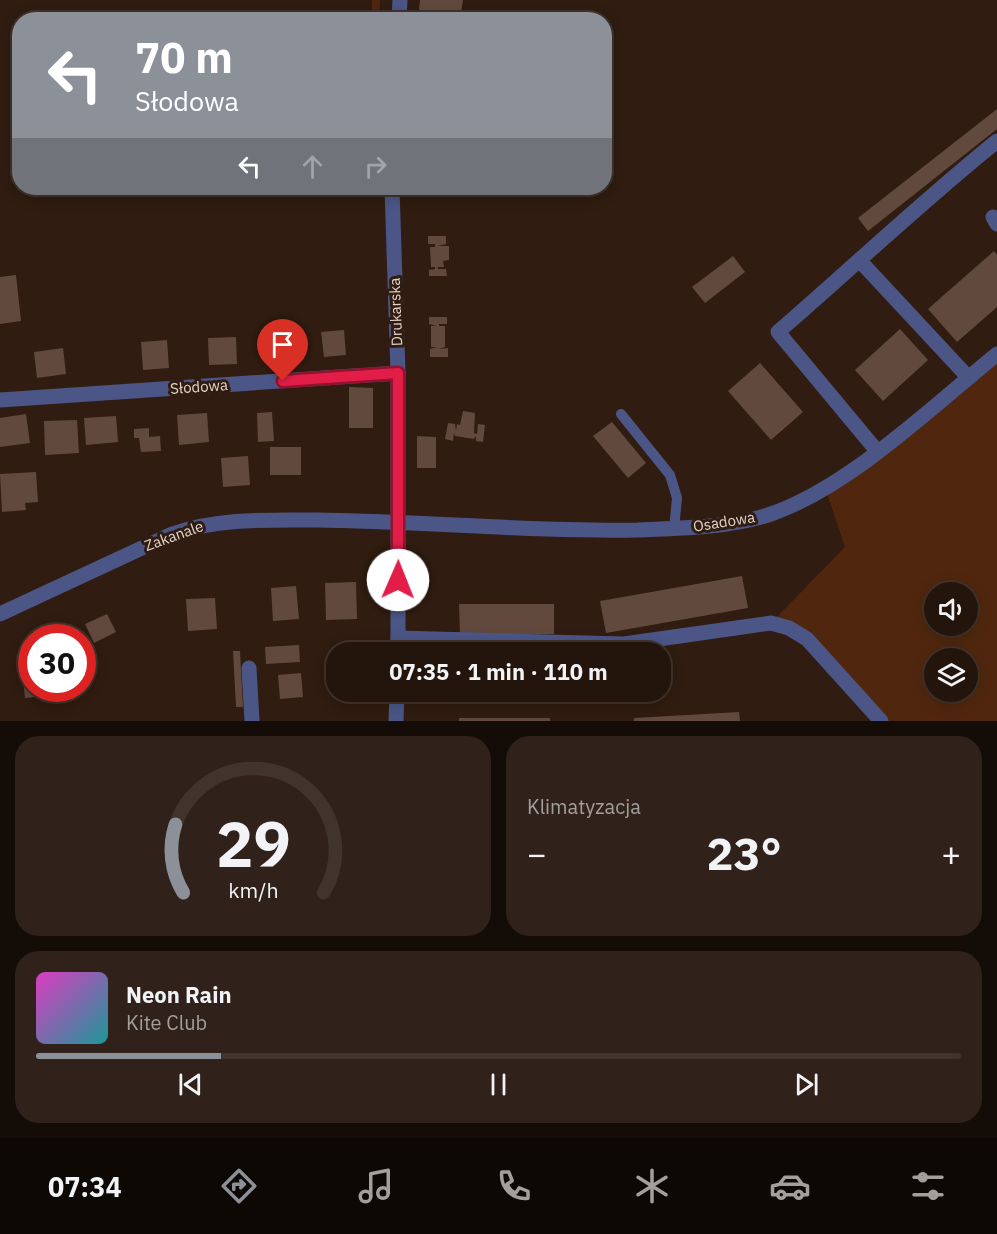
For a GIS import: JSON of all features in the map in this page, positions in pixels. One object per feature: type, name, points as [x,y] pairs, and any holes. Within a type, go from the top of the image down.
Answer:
[{"type":"street","points":[[877,451],[778,332],[860,261],[928,196],[997,141]]},
{"type":"street","name":"Drukarska","points":[[392,195],[398,373],[398,642]]},
{"type":"street","points":[[860,261],[968,377]]},
{"type":"street","name":"Osadowa","points":[[399,521],[581,531],[708,528],[768,515],[825,490],[997,354]]},
{"type":"street","name":"Słodowa","points":[[0,400],[398,373]]},
{"type":"street","name":"Zakanale","points":[[0,614],[172,534],[200,524],[236,520],[399,521]]},
{"type":"street","points":[[638,642],[771,623],[789,628],[807,639],[881,721]]},
{"type":"street","points":[[249,668],[252,721]]},
{"type":"street","points":[[396,721],[397,702]]},
{"type":"lane","points":[[621,414],[670,475],[676,498],[674,529]]},
{"type":"shaded area","points":[[372,0],[380,0],[379,12],[372,12]]},
{"type":"shaded area","points":[[997,354],[997,721],[881,721],[807,639],[771,623],[845,547],[826,490]]},
{"type":"building","points":[[420,0],[463,0],[461,12],[419,12]]},
{"type":"building","points":[[997,109],[997,129],[868,231],[858,218]]},
{"type":"building","points":[[428,236],[446,236],[446,244],[438,246],[449,246],[449,260],[443,261],[444,267],[438,267],[438,269],[446,269],[447,276],[429,276],[429,270],[435,269],[431,267],[430,247],[435,247],[435,244],[428,244]]},
{"type":"building","points":[[994,251],[997,255],[997,307],[957,342],[928,309]]},
{"type":"building","points":[[733,256],[745,272],[705,303],[692,287]]},
{"type":"building","points":[[16,275],[21,321],[0,324],[0,277]]},
{"type":"building","points":[[429,317],[447,317],[447,324],[439,324],[439,326],[445,326],[445,347],[439,349],[448,348],[448,357],[430,357],[430,349],[437,347],[431,347],[431,326],[436,326],[429,324]]},
{"type":"building","points":[[900,329],[928,360],[883,401],[855,370]]},
{"type":"building","points":[[344,330],[346,355],[324,357],[321,332]]},
{"type":"building","points":[[236,337],[237,364],[209,365],[208,338]]},
{"type":"building","points":[[167,340],[169,368],[143,370],[141,342]]},
{"type":"building","points":[[63,348],[66,374],[37,378],[34,352]]},
{"type":"building","points":[[760,363],[803,412],[771,440],[728,391]]},
{"type":"building","points":[[349,387],[373,388],[373,428],[349,428]]},
{"type":"building","points":[[463,411],[475,413],[474,433],[477,434],[478,424],[485,425],[483,442],[476,441],[476,436],[474,439],[455,436],[454,433],[453,441],[445,439],[448,423],[455,424],[456,431]]},
{"type":"building","points":[[272,412],[274,441],[258,442],[257,413]]},
{"type":"building","points":[[207,413],[209,442],[179,445],[177,415]]},
{"type":"building","points":[[26,414],[30,443],[0,447],[0,418]]},
{"type":"building","points":[[116,416],[118,442],[86,445],[84,418]]},
{"type":"building","points":[[77,420],[79,453],[45,455],[44,421]]},
{"type":"building","points":[[612,422],[646,463],[628,478],[593,436]]},
{"type":"building","points":[[149,428],[149,437],[160,436],[161,451],[141,452],[139,438],[134,438],[134,429]]},
{"type":"building","points":[[417,436],[436,437],[436,468],[417,468]]},
{"type":"building","points":[[270,447],[301,447],[301,475],[270,475]]},
{"type":"building","points":[[248,456],[250,485],[223,487],[221,458]]},
{"type":"building","points":[[36,472],[38,502],[25,503],[26,510],[2,512],[0,474]]},
{"type":"building","points":[[742,576],[748,608],[606,633],[600,601]]},
{"type":"building","points":[[356,582],[357,619],[326,620],[325,583]]},
{"type":"building","points":[[296,586],[299,619],[273,621],[271,588]]},
{"type":"building","points":[[215,598],[217,629],[188,631],[186,599]]},
{"type":"building","points":[[459,604],[554,604],[554,634],[460,635]]},
{"type":"building","points":[[107,614],[116,632],[96,642],[96,624],[85,624]]},
{"type":"building","points":[[299,645],[300,662],[266,664],[265,647]]},
{"type":"building","points":[[233,651],[240,651],[243,707],[236,707]]},
{"type":"building","points":[[301,673],[303,697],[280,699],[278,675]]},
{"type":"building","points":[[739,712],[740,721],[634,721],[634,718]]},
{"type":"building","points":[[459,718],[550,718],[550,721],[459,721]]},
{"type":"route","points":[[283,381],[398,373],[398,580]]}]
